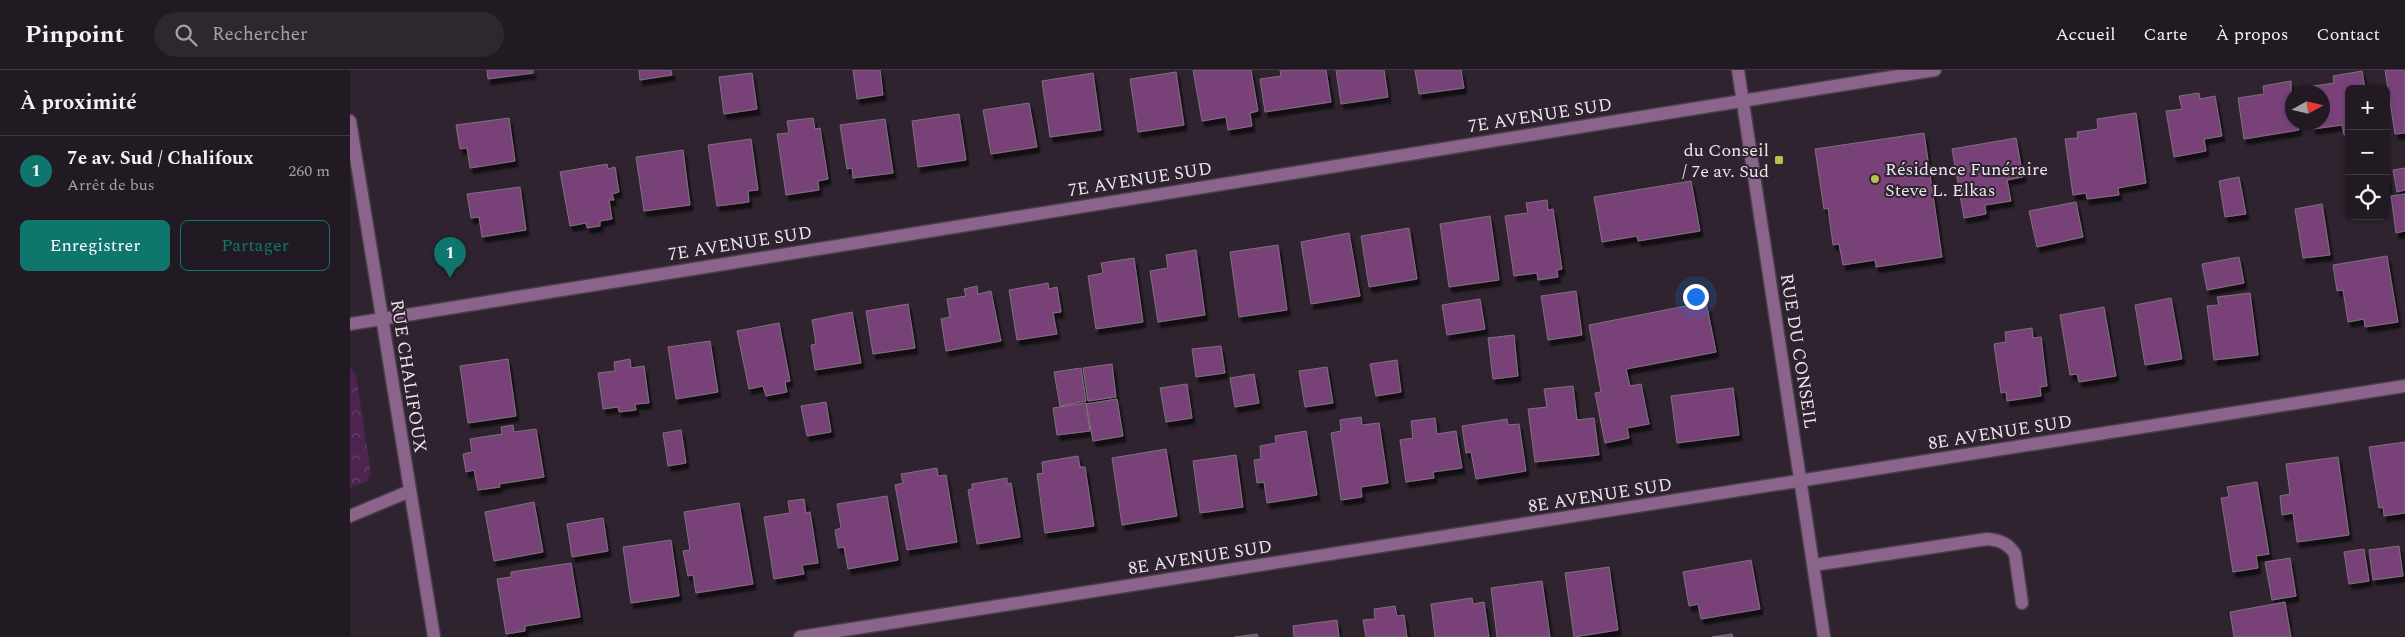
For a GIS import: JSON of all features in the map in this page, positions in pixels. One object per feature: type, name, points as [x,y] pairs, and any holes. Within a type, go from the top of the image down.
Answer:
[{"type":"street","name":"RUE DU CONSEIL","points":[[1738,70],[1824,637]]},
{"type":"street","name":"7E AVENUE SUD","points":[[350,324],[1935,70]]},
{"type":"street","name":"RUE CHALIFOUX","points":[[350,121],[434,637]]},
{"type":"street","name":"8E AVENUE SUD","points":[[800,637],[2405,386]]},
{"type":"street","points":[[350,516],[410,490]]},
{"type":"street","points":[[1814,565],[1987,539],[2000,540],[2012,549],[2015,554],[2022,603]]},
{"type":"green space","points":[[350,368],[356,374],[371,473],[367,481],[350,488]]},
{"type":"building","points":[[487,70],[533,70],[533,73],[488,79]]},
{"type":"building","points":[[639,70],[671,70],[672,75],[640,80]]},
{"type":"building","points":[[853,70],[880,70],[883,95],[857,99]]},
{"type":"building","points":[[1193,70],[1251,70],[1258,111],[1250,113],[1252,126],[1228,130],[1226,117],[1202,121]]},
{"type":"building","points":[[1280,70],[1326,70],[1331,102],[1265,112],[1260,79],[1281,76]]},
{"type":"building","points":[[1336,70],[1384,70],[1388,97],[1341,104]]},
{"type":"building","points":[[1415,70],[1461,70],[1464,88],[1419,94]]},
{"type":"building","points":[[2385,70],[2405,70],[2405,133],[2395,134],[2390,102],[2390,85],[2387,85]]},
{"type":"building","points":[[2362,71],[2364,85],[2345,85],[2344,135],[2342,125],[2330,127],[2330,85],[2320,85],[2334,83],[2333,76]]},
{"type":"building","points":[[1176,72],[1184,125],[1138,132],[1130,79]]},
{"type":"building","points":[[752,73],[757,109],[724,114],[719,77]]},
{"type":"building","points":[[1093,73],[1101,130],[1050,137],[1042,81]]},
{"type":"building","points":[[2291,81],[2291,85],[2285,85],[2285,130],[2299,130],[2244,139],[2238,98],[2264,94],[2263,86]]},
{"type":"building","points":[[2199,93],[2200,99],[2215,96],[2222,136],[2204,139],[2206,151],[2174,157],[2166,111],[2182,109],[2179,96]]},
{"type":"building","points":[[1029,103],[1037,147],[991,154],[983,110]]},
{"type":"building","points":[[2136,113],[2146,183],[2118,188],[2119,195],[2087,199],[2086,193],[2073,195],[2065,139],[2078,138],[2077,132],[2098,129],[2097,119]]},
{"type":"building","points":[[959,114],[966,160],[918,167],[912,121]]},
{"type":"building","points":[[509,118],[515,161],[470,168],[467,148],[460,149],[456,125]]},
{"type":"building","points":[[813,118],[815,129],[820,128],[828,179],[818,181],[819,190],[786,195],[777,134],[789,133],[787,121]]},
{"type":"building","points":[[885,119],[893,173],[853,178],[852,168],[847,169],[840,125]]},
{"type":"building","name":"Résidence Funéraire Steve L. Elkas","points":[[1924,133],[1942,257],[1876,267],[1875,260],[1843,265],[1839,244],[1833,245],[1828,208],[1824,209],[1815,149]]},
{"type":"building","points":[[2016,138],[2023,177],[2007,180],[2011,201],[1985,205],[1986,214],[1964,218],[1952,149]]},
{"type":"building","points":[[751,139],[758,190],[748,191],[749,202],[717,206],[708,145]]},
{"type":"building","points":[[683,150],[690,205],[644,211],[636,157]]},
{"type":"building","points":[[607,164],[608,169],[615,167],[619,192],[612,194],[614,200],[609,200],[612,219],[600,221],[600,226],[587,228],[586,223],[570,226],[560,172]]},
{"type":"building","points":[[2405,168],[2405,190],[2397,192],[2393,170]]},
{"type":"building","points":[[2239,177],[2246,214],[2225,217],[2219,181]]},
{"type":"building","points":[[1691,181],[1700,231],[1638,241],[1637,236],[1602,242],[1594,197]]},
{"type":"building","points":[[520,187],[526,230],[482,237],[479,217],[471,218],[467,194]]},
{"type":"building","points":[[2405,194],[2405,231],[2396,233],[2391,196]]},
{"type":"building","points":[[1547,200],[1548,210],[1553,209],[1562,269],[1557,270],[1558,277],[1538,280],[1537,273],[1514,276],[1505,216],[1528,213],[1526,203]]},
{"type":"building","points":[[2076,202],[2083,237],[2037,247],[2029,211]]},
{"type":"building","points":[[2322,204],[2330,255],[2303,258],[2295,209]]},
{"type":"building","points":[[1490,216],[1499,280],[1449,287],[1440,224]]},
{"type":"building","points":[[1409,228],[1417,279],[1369,287],[1361,236]]},
{"type":"building","points":[[1349,233],[1360,296],[1311,304],[1301,242]]},
{"type":"building","points":[[1278,245],[1287,310],[1239,317],[1230,252]]},
{"type":"building","points":[[1196,250],[1205,315],[1158,322],[1150,271],[1168,268],[1166,255]]},
{"type":"building","points":[[2387,256],[2398,322],[2365,327],[2364,319],[2348,322],[2343,290],[2337,291],[2333,265]]},
{"type":"building","points":[[2239,257],[2244,283],[2207,290],[2202,264]]},
{"type":"building","points":[[1134,258],[1143,322],[1096,329],[1088,276],[1103,273],[1101,263]]},
{"type":"building","points":[[1048,283],[1049,289],[1057,287],[1061,312],[1053,313],[1057,334],[1017,340],[1009,290]]},
{"type":"building","points":[[977,286],[978,294],[991,291],[1001,341],[946,351],[941,319],[950,317],[947,299],[966,296],[964,289]]},
{"type":"building","points":[[1576,291],[1582,335],[1548,340],[1541,296]]},
{"type":"building","points":[[2250,293],[2258,355],[2214,360],[2207,306],[2219,305],[2217,297]]},
{"type":"building","points":[[2171,298],[2182,359],[2145,365],[2135,305]]},
{"type":"building","points":[[1480,299],[1485,329],[1447,335],[1442,305]]},
{"type":"building","points":[[1706,302],[1716,352],[1626,369],[1630,386],[1641,384],[1649,424],[1627,428],[1629,438],[1605,443],[1595,393],[1601,392],[1589,325]]},
{"type":"building","points":[[908,304],[915,348],[873,354],[866,311]]},
{"type":"building","points":[[2104,307],[2116,376],[2079,382],[2077,374],[2070,375],[2060,315]]},
{"type":"building","points":[[852,312],[861,363],[815,370],[811,345],[816,344],[812,320]]},
{"type":"building","points":[[779,323],[790,381],[785,382],[787,392],[766,396],[763,386],[749,389],[737,331]]},
{"type":"building","points":[[2032,328],[2033,338],[2041,337],[2047,386],[2040,387],[2041,396],[2007,401],[2006,392],[2001,393],[1994,344],[2006,342],[2005,332]]},
{"type":"building","points":[[1514,335],[1518,376],[1493,379],[1488,338]]},
{"type":"building","points":[[710,341],[718,392],[676,399],[668,347]]},
{"type":"building","points":[[1221,346],[1225,373],[1196,377],[1192,349]]},
{"type":"building","points":[[508,359],[516,416],[468,423],[460,366]]},
{"type":"building","points":[[630,359],[631,368],[644,366],[649,403],[635,404],[636,410],[619,412],[618,407],[603,409],[598,373],[615,371],[614,362]]},
{"type":"building","points":[[1397,360],[1401,392],[1376,396],[1370,364]]},
{"type":"building","points":[[1112,364],[1116,397],[1088,401],[1083,368]]},
{"type":"building","points":[[1327,367],[1333,403],[1305,407],[1299,371]]},
{"type":"building","points":[[1081,368],[1086,401],[1060,406],[1054,372]]},
{"type":"building","points":[[1254,374],[1259,403],[1235,407],[1230,378]]},
{"type":"building","points":[[1187,384],[1192,418],[1166,422],[1160,388]]},
{"type":"building","points":[[1573,386],[1577,420],[1594,418],[1599,455],[1535,462],[1528,409],[1547,407],[1544,389]]},
{"type":"building","points":[[1733,388],[1739,435],[1677,443],[1671,396]]},
{"type":"building","points":[[1117,399],[1123,436],[1093,441],[1086,404]]},
{"type":"building","points":[[826,402],[831,432],[807,436],[801,406]]},
{"type":"building","points":[[1086,403],[1090,431],[1057,435],[1053,408]]},
{"type":"building","points":[[1361,417],[1362,425],[1379,423],[1388,483],[1361,487],[1362,497],[1341,500],[1331,433],[1341,431],[1340,420]]},
{"type":"building","points":[[1435,418],[1437,434],[1456,431],[1462,468],[1433,472],[1434,478],[1406,482],[1400,440],[1413,438],[1411,421]]},
{"type":"building","points":[[1507,419],[1508,425],[1519,424],[1526,471],[1476,479],[1471,452],[1466,453],[1462,426]]},
{"type":"building","points":[[513,425],[514,432],[536,429],[544,477],[499,484],[500,487],[478,490],[474,470],[466,472],[463,454],[472,452],[470,439],[502,434],[501,427]]},
{"type":"building","points":[[681,430],[686,463],[668,466],[663,433]]},
{"type":"building","points":[[1306,431],[1317,495],[1267,503],[1264,482],[1257,483],[1254,460],[1261,459],[1260,446],[1276,443],[1275,436]]},
{"type":"building","points":[[2405,442],[2405,513],[2384,516],[2383,507],[2379,508],[2369,447]]},
{"type":"building","points":[[1166,449],[1177,516],[1122,525],[1112,458]]},
{"type":"building","points":[[1236,455],[1243,507],[1200,513],[1193,461]]},
{"type":"building","points":[[1078,456],[1080,467],[1085,467],[1094,526],[1045,533],[1037,474],[1043,473],[1042,462]]},
{"type":"building","points":[[2338,457],[2349,535],[2297,542],[2293,513],[2282,515],[2280,496],[2290,494],[2286,464]]},
{"type":"building","points":[[937,468],[938,476],[946,475],[957,542],[907,550],[895,485],[903,483],[901,474]]},
{"type":"building","points":[[1007,478],[1007,484],[1011,483],[1020,537],[977,544],[968,490],[972,489],[972,484]]},
{"type":"building","points":[[2257,482],[2269,554],[2256,556],[2258,568],[2233,572],[2221,498],[2229,497],[2227,487]]},
{"type":"building","points":[[887,496],[898,560],[848,569],[844,547],[838,548],[835,530],[841,528],[837,504]]},
{"type":"building","points":[[804,499],[806,513],[810,512],[818,563],[802,565],[804,574],[774,579],[764,517],[790,513],[788,501]]},
{"type":"building","points":[[534,502],[543,552],[494,561],[485,512]]},
{"type":"building","points":[[739,503],[753,584],[696,593],[693,575],[688,576],[683,551],[690,550],[684,512]]},
{"type":"building","points":[[603,518],[608,551],[572,557],[567,524]]},
{"type":"building","points":[[671,540],[679,596],[631,603],[623,547]]},
{"type":"building","points":[[2399,546],[2403,576],[2373,580],[2369,550]]},
{"type":"building","points":[[2364,549],[2369,581],[2349,584],[2344,552]]},
{"type":"building","points":[[2290,558],[2296,596],[2272,600],[2265,562]]},
{"type":"building","points":[[1751,560],[1760,609],[1701,619],[1698,604],[1689,606],[1683,572]]},
{"type":"building","points":[[571,563],[580,617],[525,626],[525,631],[506,634],[497,579],[511,577],[511,572]]},
{"type":"building","points":[[1609,567],[1618,630],[1574,637],[1565,573]]},
{"type":"building","points":[[1542,581],[1550,637],[1497,637],[1491,588]]},
{"type":"building","points":[[1472,598],[1473,604],[1484,602],[1489,637],[1435,637],[1431,604]]},
{"type":"building","points":[[2285,602],[2291,637],[2234,637],[2230,612]]},
{"type":"building","points":[[1395,606],[1397,616],[1404,615],[1407,637],[1366,637],[1363,620],[1375,619],[1374,609]]},
{"type":"building","points":[[1337,620],[1339,637],[1294,637],[1293,626]]},
{"type":"building","points":[[1257,634],[1258,637],[1235,637]]},
{"type":"building","points":[[1732,634],[1733,637],[1712,637]]},
{"type":"place","name":"du Conseil / 7e av. Sud","points":[[1779,160]]},
{"type":"place","name":"Résidence Funéraire Steve L. Elkas","points":[[1875,179]]},
{"type":"place","name":"7e av. Sud / Chalifoux","points":[[450,278]]}]
